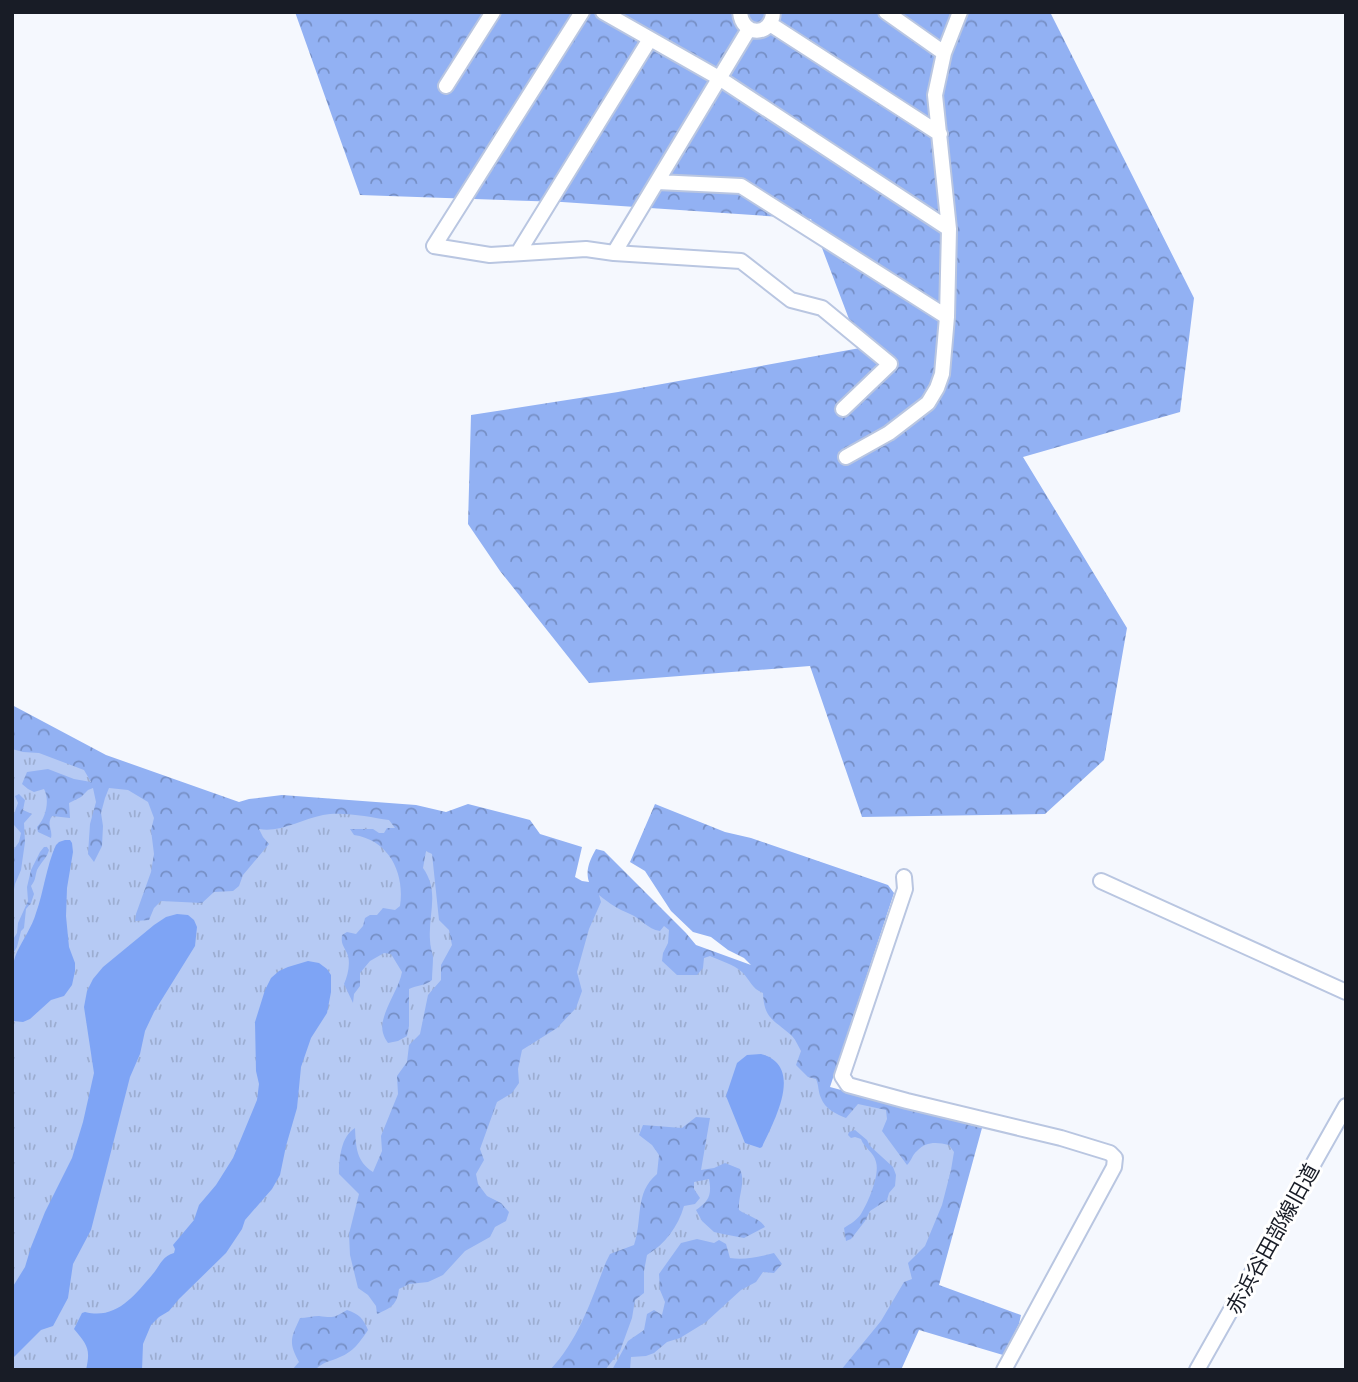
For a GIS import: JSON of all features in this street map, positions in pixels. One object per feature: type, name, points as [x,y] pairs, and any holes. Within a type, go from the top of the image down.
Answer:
[{"type":"street","points":[[446,86],[493,12]]},
{"type":"street","points":[[582,12],[434,246],[490,255],[586,249],[741,261],[791,300],[822,308],[890,364],[844,409]]},
{"type":"street","points":[[603,12],[719,78],[950,229]]},
{"type":"street","points":[[740,12],[742,22],[749,29],[760,30],[771,18],[940,134]]},
{"type":"street","points":[[886,12],[944,53]]},
{"type":"street","points":[[846,457],[888,433],[928,403],[943,374],[950,229],[935,94],[944,53],[960,12]]},
{"type":"street","points":[[614,253],[749,29]]},
{"type":"street","points":[[518,253],[650,39]]},
{"type":"street","points":[[657,182],[741,186],[947,317]]},
{"type":"street","points":[[904,877],[905,888],[842,1076],[848,1084],[1061,1138],[1110,1153],[1115,1158],[1114,1167],[1004,1370]]},
{"type":"street","points":[[1101,881],[1346,992]]},
{"type":"street","name":"赤浜谷田部線旧道","points":[[1197,1370],[1346,1106]]},
{"type":"green space","points":[[295,12],[1050,12],[1194,298],[1180,412],[1023,457],[1127,628],[1104,760],[1045,814],[862,817],[810,666],[589,683],[500,571],[468,524],[471,415],[618,392],[860,348],[811,219],[562,202],[360,195]]},
{"type":"green space","points":[[12,705],[106,755],[239,802],[282,795],[416,805],[446,812],[468,804],[530,820],[540,834],[582,847],[575,877],[589,882],[588,869],[592,857],[596,849],[604,851],[696,945],[751,965],[711,937],[693,932],[671,911],[645,871],[630,862],[655,804],[725,832],[751,838],[888,885],[894,893],[830,1087],[982,1128],[939,1285],[1021,1315],[1003,1355],[919,1330],[901,1370],[841,1370],[881,1321],[904,1282],[912,1279],[908,1263],[925,1246],[942,1205],[954,1152],[949,1145],[928,1144],[915,1153],[907,1165],[882,1131],[887,1119],[886,1110],[858,1104],[846,1118],[831,1111],[820,1096],[816,1079],[808,1077],[796,1065],[801,1051],[795,1039],[768,1014],[763,993],[753,987],[742,972],[710,956],[704,958],[703,968],[697,975],[677,975],[662,961],[669,930],[664,926],[660,931],[652,928],[599,895],[601,902],[589,929],[577,972],[582,991],[576,1008],[557,1028],[522,1050],[518,1069],[519,1083],[512,1093],[497,1102],[480,1149],[484,1160],[476,1174],[478,1184],[487,1196],[501,1203],[509,1212],[506,1221],[495,1227],[490,1237],[465,1251],[443,1275],[428,1282],[409,1284],[399,1289],[397,1299],[392,1305],[377,1314],[376,1306],[368,1295],[358,1288],[350,1255],[349,1234],[359,1194],[339,1174],[340,1162],[344,1142],[355,1128],[360,1158],[373,1172],[382,1151],[381,1136],[398,1094],[397,1076],[407,1062],[409,1045],[420,1034],[428,995],[441,980],[441,965],[452,945],[449,930],[439,920],[432,854],[426,851],[423,868],[432,894],[432,980],[409,989],[407,1036],[388,1043],[383,1033],[383,1019],[402,972],[391,954],[384,953],[370,961],[360,973],[360,986],[354,994],[353,1003],[344,984],[349,960],[342,935],[347,932],[356,934],[363,926],[365,918],[377,915],[383,908],[395,910],[400,906],[400,882],[392,860],[377,844],[354,835],[350,829],[373,829],[384,833],[387,828],[395,828],[389,820],[331,814],[283,827],[259,829],[269,844],[233,891],[214,892],[202,903],[161,901],[154,908],[149,920],[135,921],[154,854],[151,830],[154,818],[148,802],[128,790],[109,788],[101,813],[102,846],[94,862],[88,854],[90,824],[96,802],[93,788],[69,803],[70,818],[52,816],[51,838],[38,832],[37,827],[45,814],[47,798],[44,789],[34,792],[22,784],[27,772],[48,769],[91,782],[84,770],[39,753],[12,749]]},
{"type":"green space","points":[[12,721],[236,815],[340,806],[459,827],[521,886],[639,890],[694,947],[798,985],[826,1090],[977,1129],[891,1370],[12,1370]]},
{"type":"green space","points":[[19,794],[25,800],[23,810],[32,814],[24,823],[25,842],[21,870],[12,900],[12,852],[21,833],[14,825],[18,803],[15,796]]},
{"type":"green space","points":[[44,847],[49,850],[31,886],[34,894],[26,909],[24,928],[12,955],[12,941],[28,901],[27,887],[31,870]]},
{"type":"green space","points":[[696,1117],[710,1118],[701,1170],[725,1163],[740,1169],[742,1179],[739,1210],[757,1219],[765,1227],[744,1238],[714,1232],[702,1221],[696,1210],[708,1197],[709,1179],[694,1182],[694,1189],[700,1198],[695,1204],[684,1206],[670,1234],[660,1246],[647,1255],[644,1293],[635,1300],[632,1318],[620,1351],[605,1370],[550,1370],[577,1332],[610,1254],[634,1245],[642,1198],[650,1181],[657,1174],[659,1155],[652,1145],[639,1135],[643,1125],[682,1128]]},
{"type":"green space","points":[[855,1130],[893,1167],[896,1175],[895,1186],[887,1200],[870,1211],[851,1239],[846,1241],[844,1228],[861,1214],[870,1196],[877,1168],[873,1155],[861,1139],[848,1135]]},
{"type":"green space","points":[[697,1239],[714,1243],[719,1240],[726,1244],[730,1258],[752,1258],[774,1253],[782,1264],[774,1273],[763,1272],[756,1282],[741,1290],[706,1322],[680,1338],[667,1342],[654,1353],[631,1357],[630,1370],[612,1370],[628,1341],[644,1330],[647,1314],[654,1310],[662,1315],[665,1302],[660,1290],[659,1274],[681,1243]]},
{"type":"green space","points":[[347,1310],[360,1317],[368,1330],[356,1346],[345,1355],[324,1363],[315,1370],[292,1370],[299,1362],[292,1340],[300,1318],[333,1317]]},
{"type":"shaded area","points":[[65,840],[72,843],[73,852],[66,916],[69,947],[75,963],[72,985],[64,996],[51,1000],[30,1019],[23,1022],[13,1021],[11,986],[14,959],[34,918],[56,845]]},
{"type":"shaded area","points":[[177,914],[188,915],[194,920],[197,927],[195,946],[145,1031],[140,1054],[130,1077],[91,1230],[73,1264],[68,1298],[53,1326],[41,1330],[12,1359],[12,1288],[25,1267],[45,1212],[72,1158],[94,1073],[84,1007],[87,991],[103,967],[154,925]]},
{"type":"shaded area","points":[[308,961],[319,963],[327,969],[331,975],[331,992],[327,1013],[311,1038],[301,1067],[297,1108],[280,1175],[272,1189],[245,1220],[226,1253],[169,1311],[151,1325],[143,1344],[142,1370],[86,1370],[87,1347],[74,1329],[82,1313],[106,1313],[123,1304],[138,1291],[164,1259],[174,1253],[173,1245],[194,1220],[199,1205],[233,1158],[257,1100],[259,1084],[256,1071],[255,1022],[265,990],[271,978],[279,971]]},
{"type":"shaded area","points":[[761,1054],[774,1060],[781,1070],[784,1082],[779,1109],[760,1148],[745,1143],[726,1096],[737,1063],[747,1055]]}]
